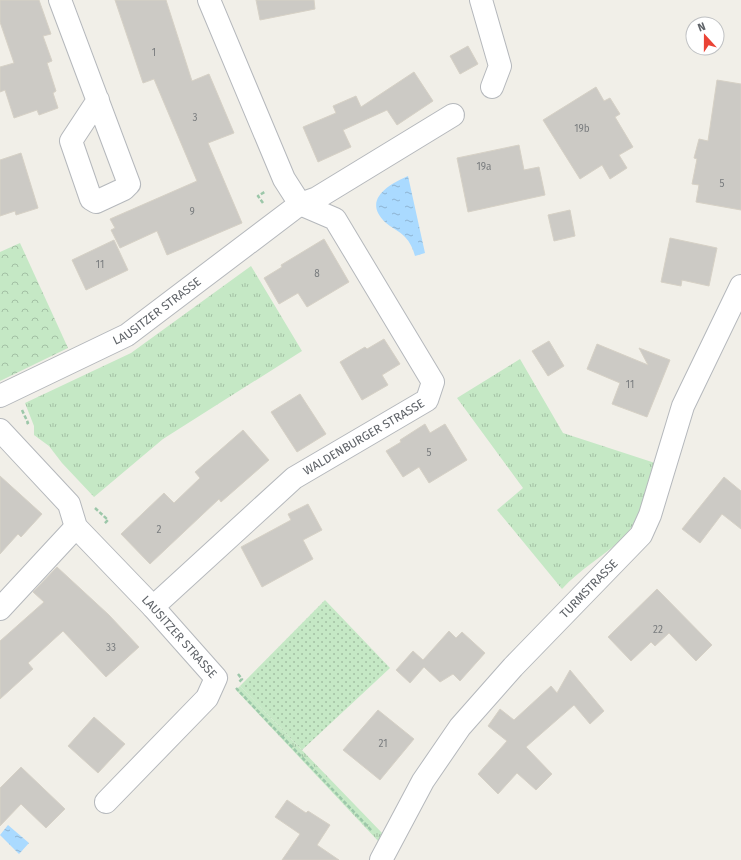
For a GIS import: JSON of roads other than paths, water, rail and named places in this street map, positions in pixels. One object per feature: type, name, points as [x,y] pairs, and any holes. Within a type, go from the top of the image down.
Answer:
[{"type":"street","points":[[60,0],[98,100]]},
{"type":"street","points":[[209,0],[284,179],[300,204]]},
{"type":"street","points":[[481,0],[500,66],[492,87]]},
{"type":"street","name":"LAUSITZER STRASSE","points":[[0,396],[127,335],[300,204],[317,198],[453,115]]},
{"type":"street","name":"WALDENBURGER STRASSE","points":[[153,607],[294,478],[426,400],[433,382],[335,219],[300,204]]},
{"type":"street","name":"TURMSTRASSE","points":[[384,853],[423,781],[460,727],[513,668],[641,536],[650,515],[683,406],[741,286]]},
{"type":"street","name":"LAUSITZER STRASSE","points":[[0,430],[69,504],[76,527],[153,607],[216,678],[207,698],[106,802]]},
{"type":"street","points":[[0,609],[76,527]]},
{"type":"water","points":[[408,176],[425,253],[415,256],[407,239],[385,222],[376,207],[377,200],[386,188]]},
{"type":"water","points":[[8,825],[29,843],[19,854],[0,835]]}]
